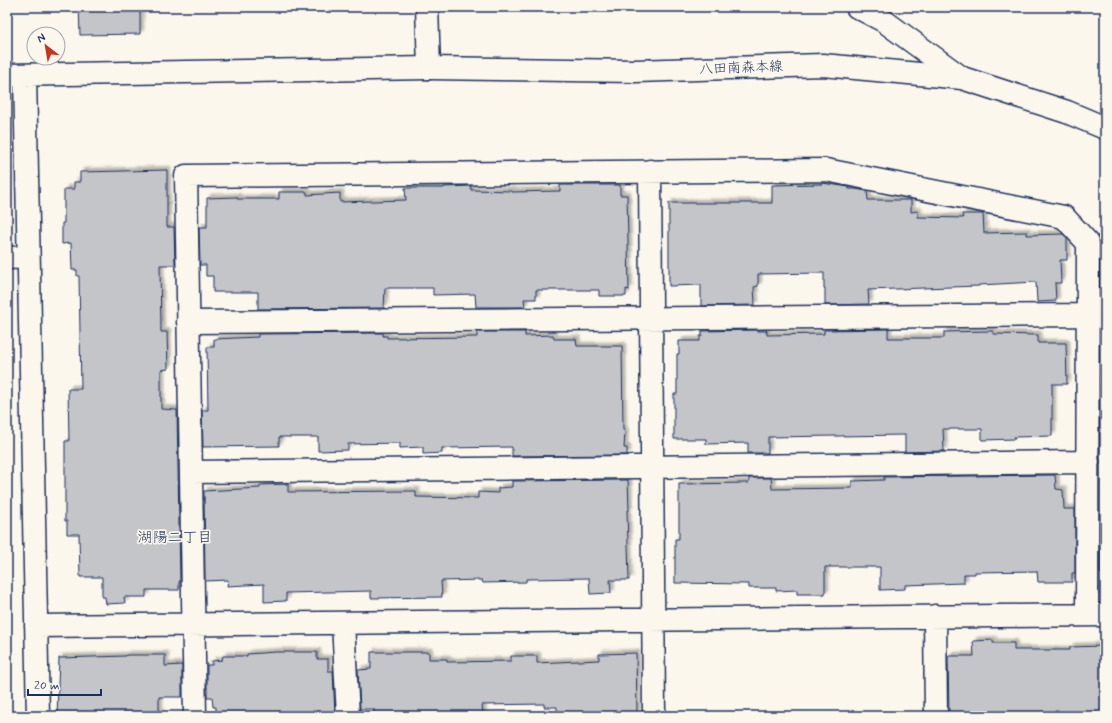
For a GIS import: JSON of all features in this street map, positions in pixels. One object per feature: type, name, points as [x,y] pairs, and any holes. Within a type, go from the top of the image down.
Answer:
[{"type":"street","points":[[427,7],[429,68]]},
{"type":"street","points":[[857,7],[884,21],[962,78]]},
{"type":"street","name":"八田南森本線","points":[[16,75],[429,68],[635,71],[823,66],[962,78],[1067,112],[1105,128]]},
{"type":"street","points":[[16,75],[28,257],[38,716]]},
{"type":"street","points":[[36,626],[194,624],[653,620],[935,616],[1096,615],[1088,462],[1088,243],[1064,217],[826,170],[186,176],[194,624],[195,716]]},
{"type":"street","points":[[650,172],[654,716]]},
{"type":"street","points":[[7,258],[28,257]]},
{"type":"street","points":[[188,322],[1088,315]]},
{"type":"street","points":[[191,472],[1088,462]]},
{"type":"street","points":[[935,616],[936,716]]},
{"type":"street","points":[[343,623],[348,716]]},
{"type":"building","points":[[79,7],[140,7],[140,34],[80,35]]},
{"type":"building","points":[[167,170],[167,227],[174,227],[175,265],[160,265],[161,332],[167,332],[168,369],[161,370],[161,409],[177,410],[179,590],[146,590],[146,597],[124,597],[125,603],[106,604],[105,597],[102,597],[102,577],[80,577],[79,534],[67,534],[67,521],[65,521],[65,441],[69,441],[68,389],[81,389],[79,276],[77,276],[77,270],[72,270],[71,243],[62,244],[62,223],[64,223],[64,189],[74,189],[74,182],[80,182],[80,172]]},
{"type":"building","points":[[822,183],[867,191],[868,200],[911,200],[911,212],[918,211],[918,217],[963,218],[962,214],[983,214],[984,233],[1027,232],[1027,235],[1063,234],[1067,238],[1067,260],[1060,260],[1061,283],[1055,283],[1056,301],[1037,302],[1036,282],[979,286],[868,290],[869,304],[825,305],[824,273],[758,274],[758,286],[754,287],[755,305],[701,306],[701,285],[669,286],[669,203],[772,203],[772,185]]},
{"type":"building","points":[[560,185],[620,185],[620,195],[627,195],[629,290],[626,289],[626,296],[599,296],[599,290],[536,290],[536,299],[524,299],[525,307],[476,307],[475,294],[433,295],[433,288],[385,288],[384,308],[258,309],[258,292],[213,292],[213,276],[206,276],[206,265],[200,265],[199,227],[207,227],[207,198],[237,197],[237,199],[279,199],[279,192],[307,192],[307,195],[340,193],[340,202],[406,200],[405,188],[471,186],[471,190],[512,192],[560,191]]},
{"type":"building","points":[[888,329],[888,338],[944,338],[944,332],[993,331],[993,334],[1038,335],[1038,343],[1066,343],[1067,384],[1052,384],[1052,436],[982,440],[982,429],[943,429],[944,451],[905,452],[905,435],[768,437],[768,453],[748,453],[748,443],[706,444],[706,439],[674,439],[674,394],[677,394],[677,354],[679,354],[679,341],[700,341],[702,331],[757,330],[767,331],[767,335],[824,334],[824,330]]},
{"type":"building","points":[[477,332],[525,332],[525,336],[553,335],[554,339],[576,339],[577,346],[622,346],[623,430],[625,432],[624,448],[627,448],[627,455],[512,456],[512,447],[442,448],[442,453],[423,454],[423,447],[400,448],[400,443],[348,444],[348,450],[318,451],[318,437],[279,437],[279,446],[203,447],[202,410],[208,410],[207,347],[214,347],[214,339],[258,337],[258,334],[383,333],[383,336],[387,336],[387,338],[477,337]]},
{"type":"building","points":[[1055,475],[1056,489],[1063,490],[1064,509],[1075,509],[1075,573],[1072,573],[1072,582],[1038,582],[1037,571],[975,572],[975,574],[964,574],[964,583],[905,585],[905,589],[880,590],[880,567],[825,567],[825,594],[797,594],[797,590],[776,591],[776,588],[749,588],[749,584],[675,583],[675,539],[679,539],[679,484],[749,483],[749,478],[771,478],[772,489],[852,488],[852,481],[884,480],[884,477]]},
{"type":"building","points":[[628,480],[629,511],[627,511],[629,580],[610,580],[611,593],[590,594],[589,578],[526,579],[526,582],[483,583],[482,580],[441,581],[442,597],[371,598],[371,591],[286,593],[286,601],[264,602],[264,584],[227,586],[228,580],[205,581],[204,491],[260,488],[260,485],[288,484],[288,492],[416,491],[416,497],[478,498],[478,492],[498,493],[498,488],[512,487],[512,481]]},
{"type":"building","points":[[1100,550],[1105,550],[1105,573],[1100,573]]},
{"type":"building","points":[[993,640],[993,643],[1014,643],[1014,650],[1070,650],[1070,647],[1103,646],[1103,649],[1105,649],[1105,716],[949,716],[948,656],[974,656],[973,641]]},
{"type":"building","points":[[317,652],[317,659],[328,659],[328,671],[333,671],[335,716],[216,716],[216,707],[213,707],[212,697],[207,697],[207,665],[212,665],[212,661],[222,660],[223,656],[247,656],[247,654]]},
{"type":"building","points":[[371,652],[429,652],[429,659],[447,659],[447,662],[511,661],[511,656],[537,656],[537,663],[599,660],[599,654],[636,653],[637,713],[633,713],[633,716],[557,716],[557,707],[544,707],[544,704],[482,705],[483,716],[374,716],[374,709],[360,709],[358,670],[371,669]]},
{"type":"building","points":[[165,655],[165,666],[182,665],[182,697],[159,697],[159,716],[57,716],[59,658]]},
{"type":"district","name":"湖陽二丁目","points":[[175,538]]}]
